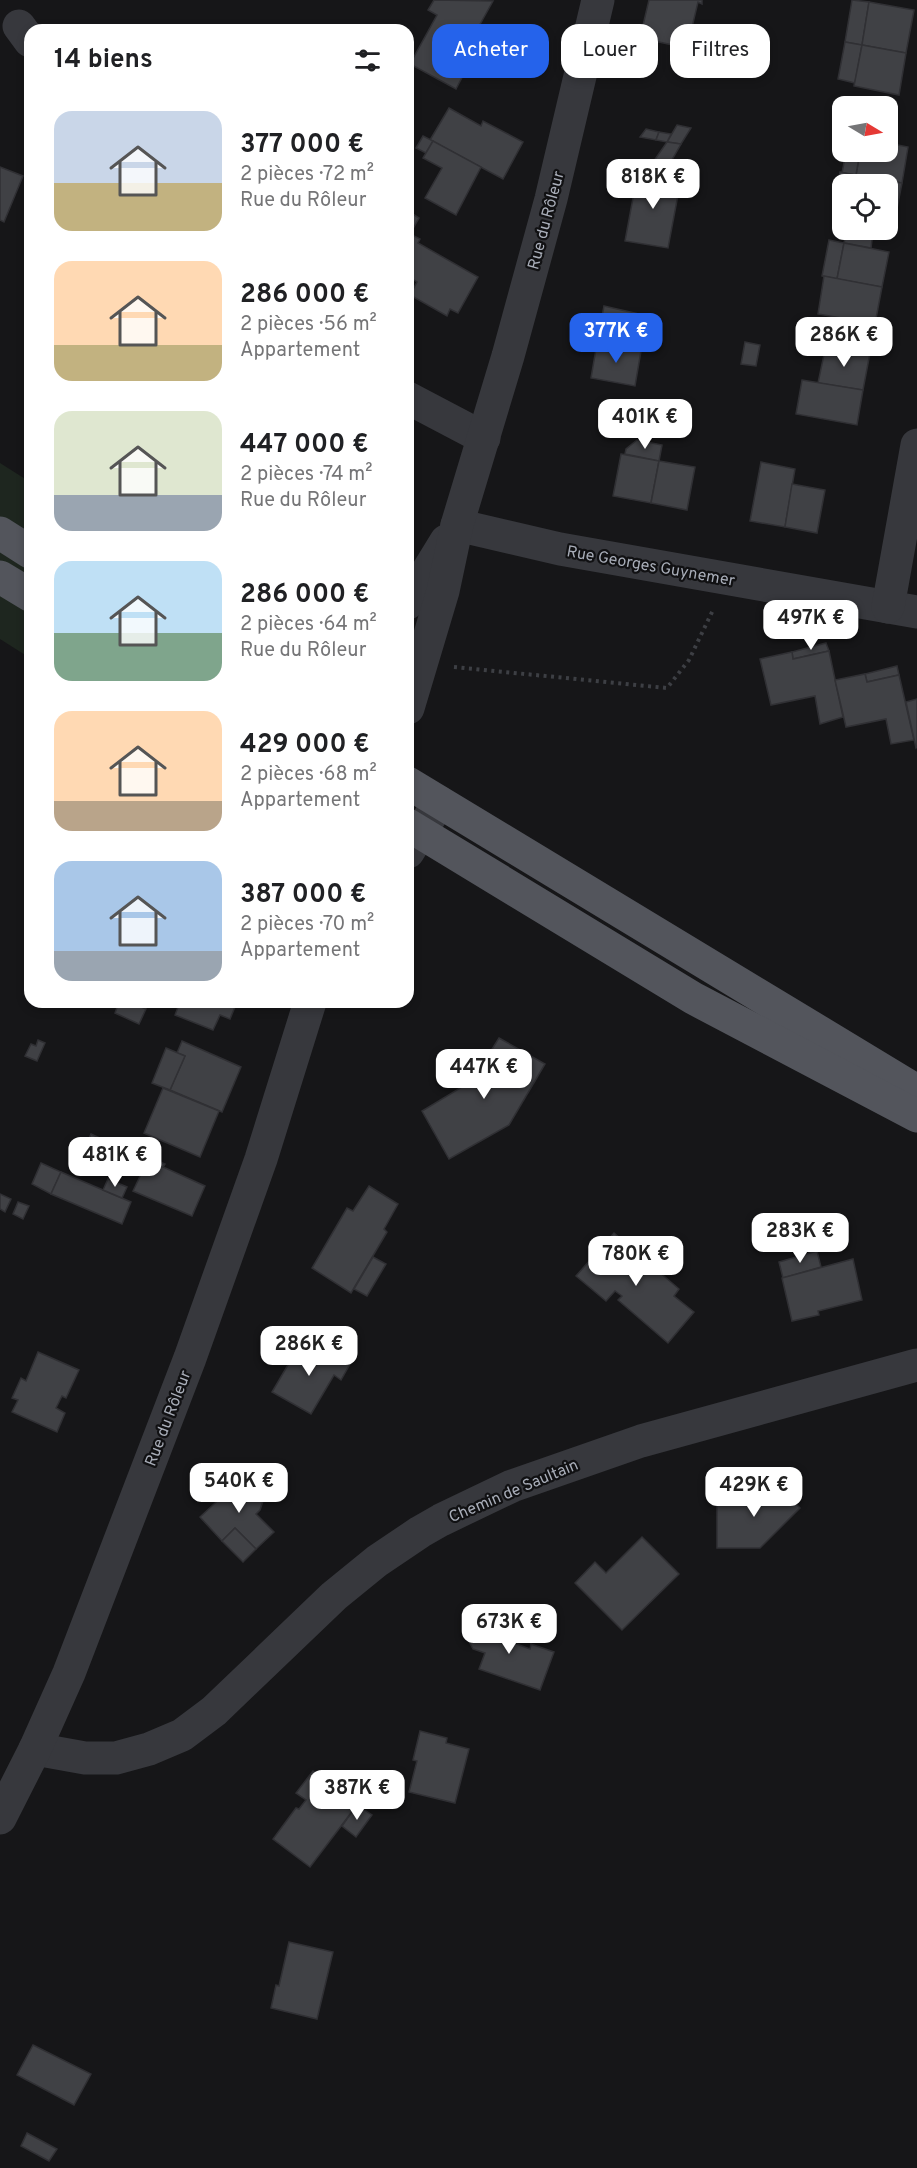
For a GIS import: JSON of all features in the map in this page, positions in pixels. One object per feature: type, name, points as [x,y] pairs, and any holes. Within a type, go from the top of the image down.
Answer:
[{"type":"main road","points":[[0,533],[24,548]]},
{"type":"main road","points":[[0,577],[24,592]]},
{"type":"main road","points":[[414,787],[917,1091]]},
{"type":"main road","points":[[414,837],[693,998],[917,1116]]},
{"type":"street","name":"Rue du Rôleur","points":[[414,688],[443,591],[457,525],[484,438],[551,199],[598,0]]},
{"type":"street","points":[[414,401],[484,438]]},
{"type":"street","points":[[903,610],[917,445]]},
{"type":"street","name":"Rue du Rôleur","points":[[414,593],[457,525]]},
{"type":"street","name":"Rue Georges Guynemer","points":[[457,525],[560,549],[903,610]]},
{"type":"street","points":[[414,833],[439,802]]},
{"type":"street","name":"Rue du Rôleur","points":[[3,1804],[35,1749],[79,1646],[194,1348],[261,1159],[309,1008]]},
{"type":"street","name":"Chemin de Saultain","points":[[35,1749],[85,1758],[116,1758],[149,1749],[182,1735],[214,1711],[334,1596],[377,1561],[434,1524],[512,1486],[633,1443],[917,1365]]},
{"type":"path","points":[[421,664],[667,688],[688,660],[728,579]]},
{"type":"shaded area","points":[[0,463],[24,478],[24,654],[0,639]]},
{"type":"building","points":[[434,0],[493,1],[480,24],[432,24],[437,15],[428,10]]},
{"type":"building","points":[[649,0],[702,0],[702,4],[698,2],[693,24],[670,24],[670,44],[658,42],[658,24],[643,24]]},
{"type":"building","points":[[852,0],[869,2],[862,45],[845,42]]},
{"type":"building","points":[[869,2],[914,10],[906,53],[862,45]]},
{"type":"building","points":[[432,24],[432,76],[414,66],[414,57]]},
{"type":"building","points":[[845,42],[862,45],[855,83],[838,79]]},
{"type":"building","points":[[862,45],[906,53],[899,95],[854,86]]},
{"type":"building","points":[[436,78],[462,78],[456,89]]},
{"type":"building","points":[[449,108],[481,126],[483,121],[523,142],[503,179],[430,140]]},
{"type":"building","points":[[677,125],[691,128],[681,144],[667,142]]},
{"type":"building","points":[[646,129],[659,132],[656,140],[640,137]]},
{"type":"building","points":[[659,132],[671,134],[667,142],[656,140]]},
{"type":"building","points":[[423,136],[433,141],[426,153],[416,148]]},
{"type":"building","points":[[433,141],[481,167],[456,215],[425,198],[442,168],[423,158]]},
{"type":"building","points":[[667,142],[681,144],[665,172],[649,168]]},
{"type":"building","points":[[898,145],[908,147],[902,183],[898,182],[898,174],[856,174],[858,162],[898,162]]},
{"type":"building","points":[[844,162],[858,162],[856,174],[842,173]]},
{"type":"building","points":[[0,167],[23,176],[4,222],[0,220]]},
{"type":"building","points":[[638,171],[681,179],[668,248],[625,241]]},
{"type":"building","points":[[898,182],[902,183],[898,204]]},
{"type":"building","points":[[414,215],[419,218],[414,227]]},
{"type":"building","points":[[414,236],[420,239],[418,243],[478,277],[458,313],[450,309],[447,316],[414,297],[414,288],[417,282],[414,280]]},
{"type":"building","points":[[829,240],[844,243],[837,279],[822,276]]},
{"type":"building","points":[[845,240],[872,240],[871,248],[844,243]]},
{"type":"building","points":[[844,243],[889,252],[882,287],[837,279]]},
{"type":"building","points":[[824,276],[882,287],[875,324],[818,314]]},
{"type":"building","points":[[604,306],[648,316],[641,351],[597,343]]},
{"type":"building","points":[[745,342],[760,345],[756,366],[741,364]]},
{"type":"building","points":[[597,343],[641,351],[635,386],[591,378]]},
{"type":"building","points":[[826,345],[870,353],[863,390],[818,383]]},
{"type":"building","points":[[802,380],[863,390],[857,425],[796,414]]},
{"type":"building","points":[[637,440],[662,445],[659,461],[625,454],[626,449]]},
{"type":"building","points":[[621,454],[659,461],[651,503],[613,496]]},
{"type":"building","points":[[659,461],[695,467],[687,510],[651,503]]},
{"type":"building","points":[[761,462],[795,469],[785,527],[750,521]]},
{"type":"building","points":[[792,484],[825,490],[817,533],[785,527]]},
{"type":"building","points":[[826,643],[829,651],[793,659],[792,652]]},
{"type":"building","points":[[829,651],[843,717],[820,724],[815,696],[771,705],[760,659],[792,652],[793,659]]},
{"type":"building","points":[[897,666],[899,675],[867,682],[865,674]]},
{"type":"building","points":[[865,674],[867,682],[899,675],[914,740],[891,744],[886,719],[846,727],[835,680]]},
{"type":"building","points":[[917,699],[917,747],[916,748],[906,702]]},
{"type":"building","points":[[117,1008],[146,1009],[139,1024],[115,1013]]},
{"type":"building","points":[[178,1008],[235,1008],[230,1019],[220,1015],[213,1030],[175,1015]]},
{"type":"building","points":[[499,1038],[545,1064],[509,1125],[449,1159],[422,1111],[472,1081]]},
{"type":"building","points":[[38,1040],[45,1043],[37,1061],[25,1056],[31,1044],[36,1046]]},
{"type":"building","points":[[182,1041],[241,1067],[222,1112],[170,1090],[185,1056],[177,1053]]},
{"type":"building","points":[[166,1048],[185,1056],[170,1090],[152,1083]]},
{"type":"building","points":[[163,1088],[219,1111],[200,1157],[144,1133]]},
{"type":"building","points":[[91,1134],[121,1148],[111,1168],[82,1154]]},
{"type":"building","points":[[122,1145],[165,1164],[163,1167],[205,1186],[192,1216],[133,1191],[142,1172],[122,1163],[118,1172],[111,1168]]},
{"type":"building","points":[[41,1163],[61,1172],[51,1194],[32,1184]]},
{"type":"building","points":[[61,1172],[131,1202],[122,1224],[51,1194]]},
{"type":"building","points":[[108,1179],[127,1187],[122,1198],[103,1190]]},
{"type":"building","points":[[369,1186],[398,1204],[384,1229],[387,1232],[351,1293],[312,1268],[347,1208],[353,1211]]},
{"type":"building","points":[[0,1194],[11,1199],[5,1212],[0,1209]]},
{"type":"building","points":[[18,1202],[29,1206],[23,1219],[13,1214]]},
{"type":"building","points":[[614,1233],[679,1289],[674,1296],[694,1312],[668,1343],[618,1300],[622,1296],[615,1291],[606,1301],[576,1276]]},
{"type":"building","points":[[817,1251],[821,1267],[783,1278],[779,1262]]},
{"type":"building","points":[[373,1257],[386,1264],[367,1296],[354,1289]]},
{"type":"building","points":[[853,1259],[862,1300],[818,1311],[819,1315],[792,1321],[782,1278]]},
{"type":"building","points":[[309,1341],[350,1364],[341,1380],[334,1375],[311,1414],[272,1392],[295,1353],[300,1355]]},
{"type":"building","points":[[38,1352],[79,1370],[66,1398],[62,1396],[56,1408],[65,1413],[57,1432],[12,1412],[18,1400],[12,1398],[21,1378],[26,1381]]},
{"type":"building","points":[[769,1477],[800,1508],[760,1548],[717,1548],[717,1503],[741,1503]]},
{"type":"building","points":[[241,1479],[252,1481],[264,1498],[256,1514],[274,1532],[256,1549],[235,1528],[222,1541],[200,1517]]},
{"type":"building","points":[[235,1528],[256,1549],[243,1562],[222,1541]]},
{"type":"building","points":[[642,1537],[679,1574],[622,1630],[575,1583],[595,1562],[606,1573]]},
{"type":"building","points":[[484,1617],[497,1621],[493,1631],[516,1638],[514,1643],[530,1649],[531,1644],[554,1652],[540,1690],[479,1669],[485,1653],[473,1649],[466,1636],[471,1623]]},
{"type":"building","points":[[420,1731],[447,1738],[446,1743],[469,1749],[455,1803],[409,1792],[417,1761],[413,1760]]},
{"type":"building","points":[[313,1771],[337,1789],[339,1787],[341,1792],[357,1805],[310,1867],[273,1839],[296,1808],[299,1809],[306,1800],[296,1793]]},
{"type":"building","points":[[357,1805],[372,1815],[356,1837],[342,1826]]},
{"type":"building","points":[[289,1942],[333,1952],[317,2019],[271,2008],[276,1985],[279,1986]]},
{"type":"building","points":[[33,2045],[91,2074],[74,2105],[17,2075]]},
{"type":"building","points":[[27,2133],[57,2149],[49,2161],[21,2146]]}]
